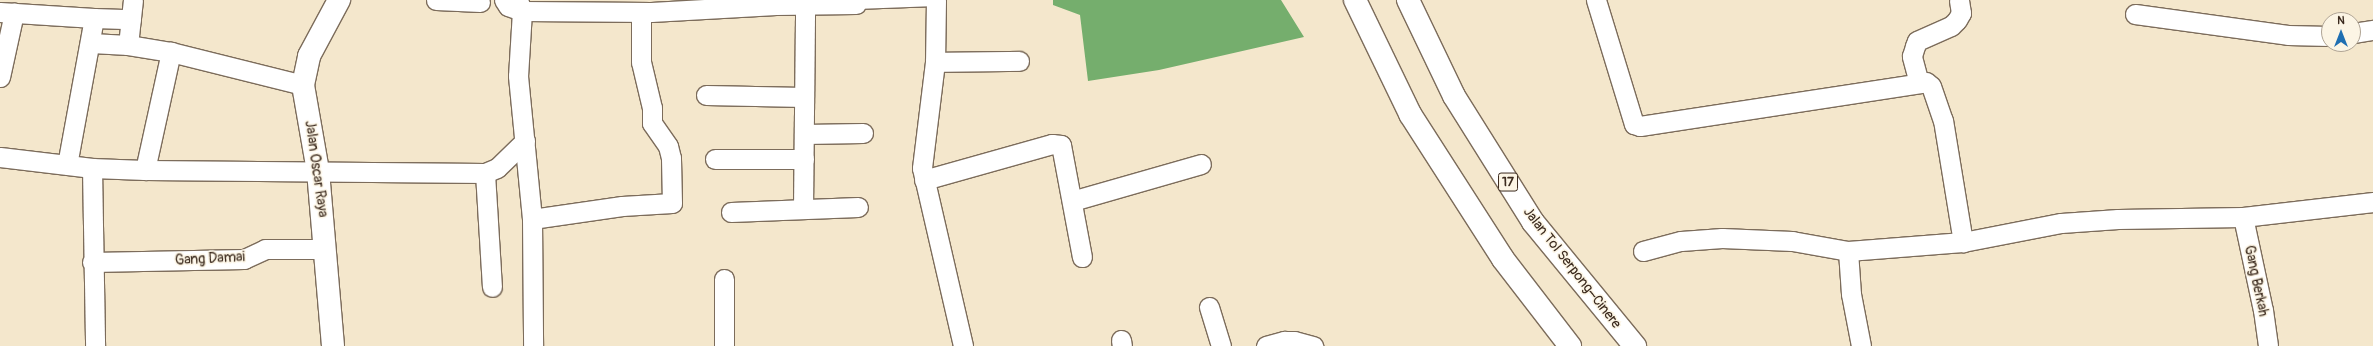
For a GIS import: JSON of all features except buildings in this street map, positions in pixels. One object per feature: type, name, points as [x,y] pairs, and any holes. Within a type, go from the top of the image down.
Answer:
[{"type":"main road","name":"Jalan Oscar Raya","points":[[333,346],[318,171],[303,85],[309,56],[339,0]]},
{"type":"main road","points":[[1355,0],[1410,114],[1503,259],[1570,346]]},
{"type":"main road","name":"Jalan Tol Serpong–Cinere","points":[[1408,0],[1454,96],[1533,222],[1635,346]]},
{"type":"street","points":[[128,45],[133,0]]},
{"type":"street","points":[[436,0],[480,2]]},
{"type":"street","points":[[504,0],[508,6],[648,8],[776,2],[805,5],[856,4]]},
{"type":"street","points":[[936,0],[936,62],[922,168],[963,346]]},
{"type":"street","points":[[1596,0],[1634,124],[1640,126],[1926,82],[1931,86],[1939,105],[1963,242]]},
{"type":"street","points":[[1919,83],[1912,56],[1917,41],[1951,26],[1957,20],[1960,13],[1959,0]]},
{"type":"street","points":[[803,208],[805,5]]},
{"type":"street","points":[[520,6],[518,76],[532,219],[533,346]]},
{"type":"street","points":[[532,219],[622,206],[672,203],[671,158],[668,146],[652,123],[652,108],[641,62],[648,8]]},
{"type":"street","points":[[0,77],[7,12],[131,19]]},
{"type":"street","points":[[2135,14],[2288,35],[2321,36]]},
{"type":"street","points":[[66,165],[91,43],[94,18]]},
{"type":"street","points":[[2361,32],[2373,30]]},
{"type":"street","points":[[91,43],[128,45],[171,52],[303,85]]},
{"type":"street","points":[[146,170],[171,52]]},
{"type":"street","points":[[936,62],[1019,61]]},
{"type":"street","points":[[706,95],[804,97]]},
{"type":"street","points":[[804,134],[863,133]]},
{"type":"street","points":[[0,157],[92,168],[146,170],[485,173],[497,168],[525,141]]},
{"type":"street","points":[[924,180],[1055,143],[1062,148],[1082,257]]},
{"type":"street","points":[[715,159],[804,158]]},
{"type":"street","points":[[1072,201],[1201,164]]},
{"type":"street","points":[[92,168],[92,262],[95,346]]},
{"type":"street","points":[[485,173],[492,287]]},
{"type":"street","points":[[1643,250],[1681,241],[1722,238],[1792,241],[1848,251],[1963,242],[2061,223],[2090,220],[2243,217],[2373,202]]},
{"type":"street","points":[[731,212],[858,207]]},
{"type":"street","name":"Gang Berkah","points":[[2243,217],[2263,310],[2268,346]]},
{"type":"street","name":"Gang Damai","points":[[92,262],[244,259],[265,249],[325,249]]},
{"type":"street","points":[[1848,251],[1852,294],[1861,346]]},
{"type":"street","points":[[724,279],[724,346]]},
{"type":"street","points":[[1209,307],[1221,346]]},
{"type":"street","points":[[1266,346],[1284,341],[1294,341],[1313,346]]},
{"type":"lane","points":[[856,4],[936,0]]},
{"type":"green space","points":[[1053,0],[1281,0],[1304,37],[1159,70],[1088,81],[1080,15],[1053,5]]}]
